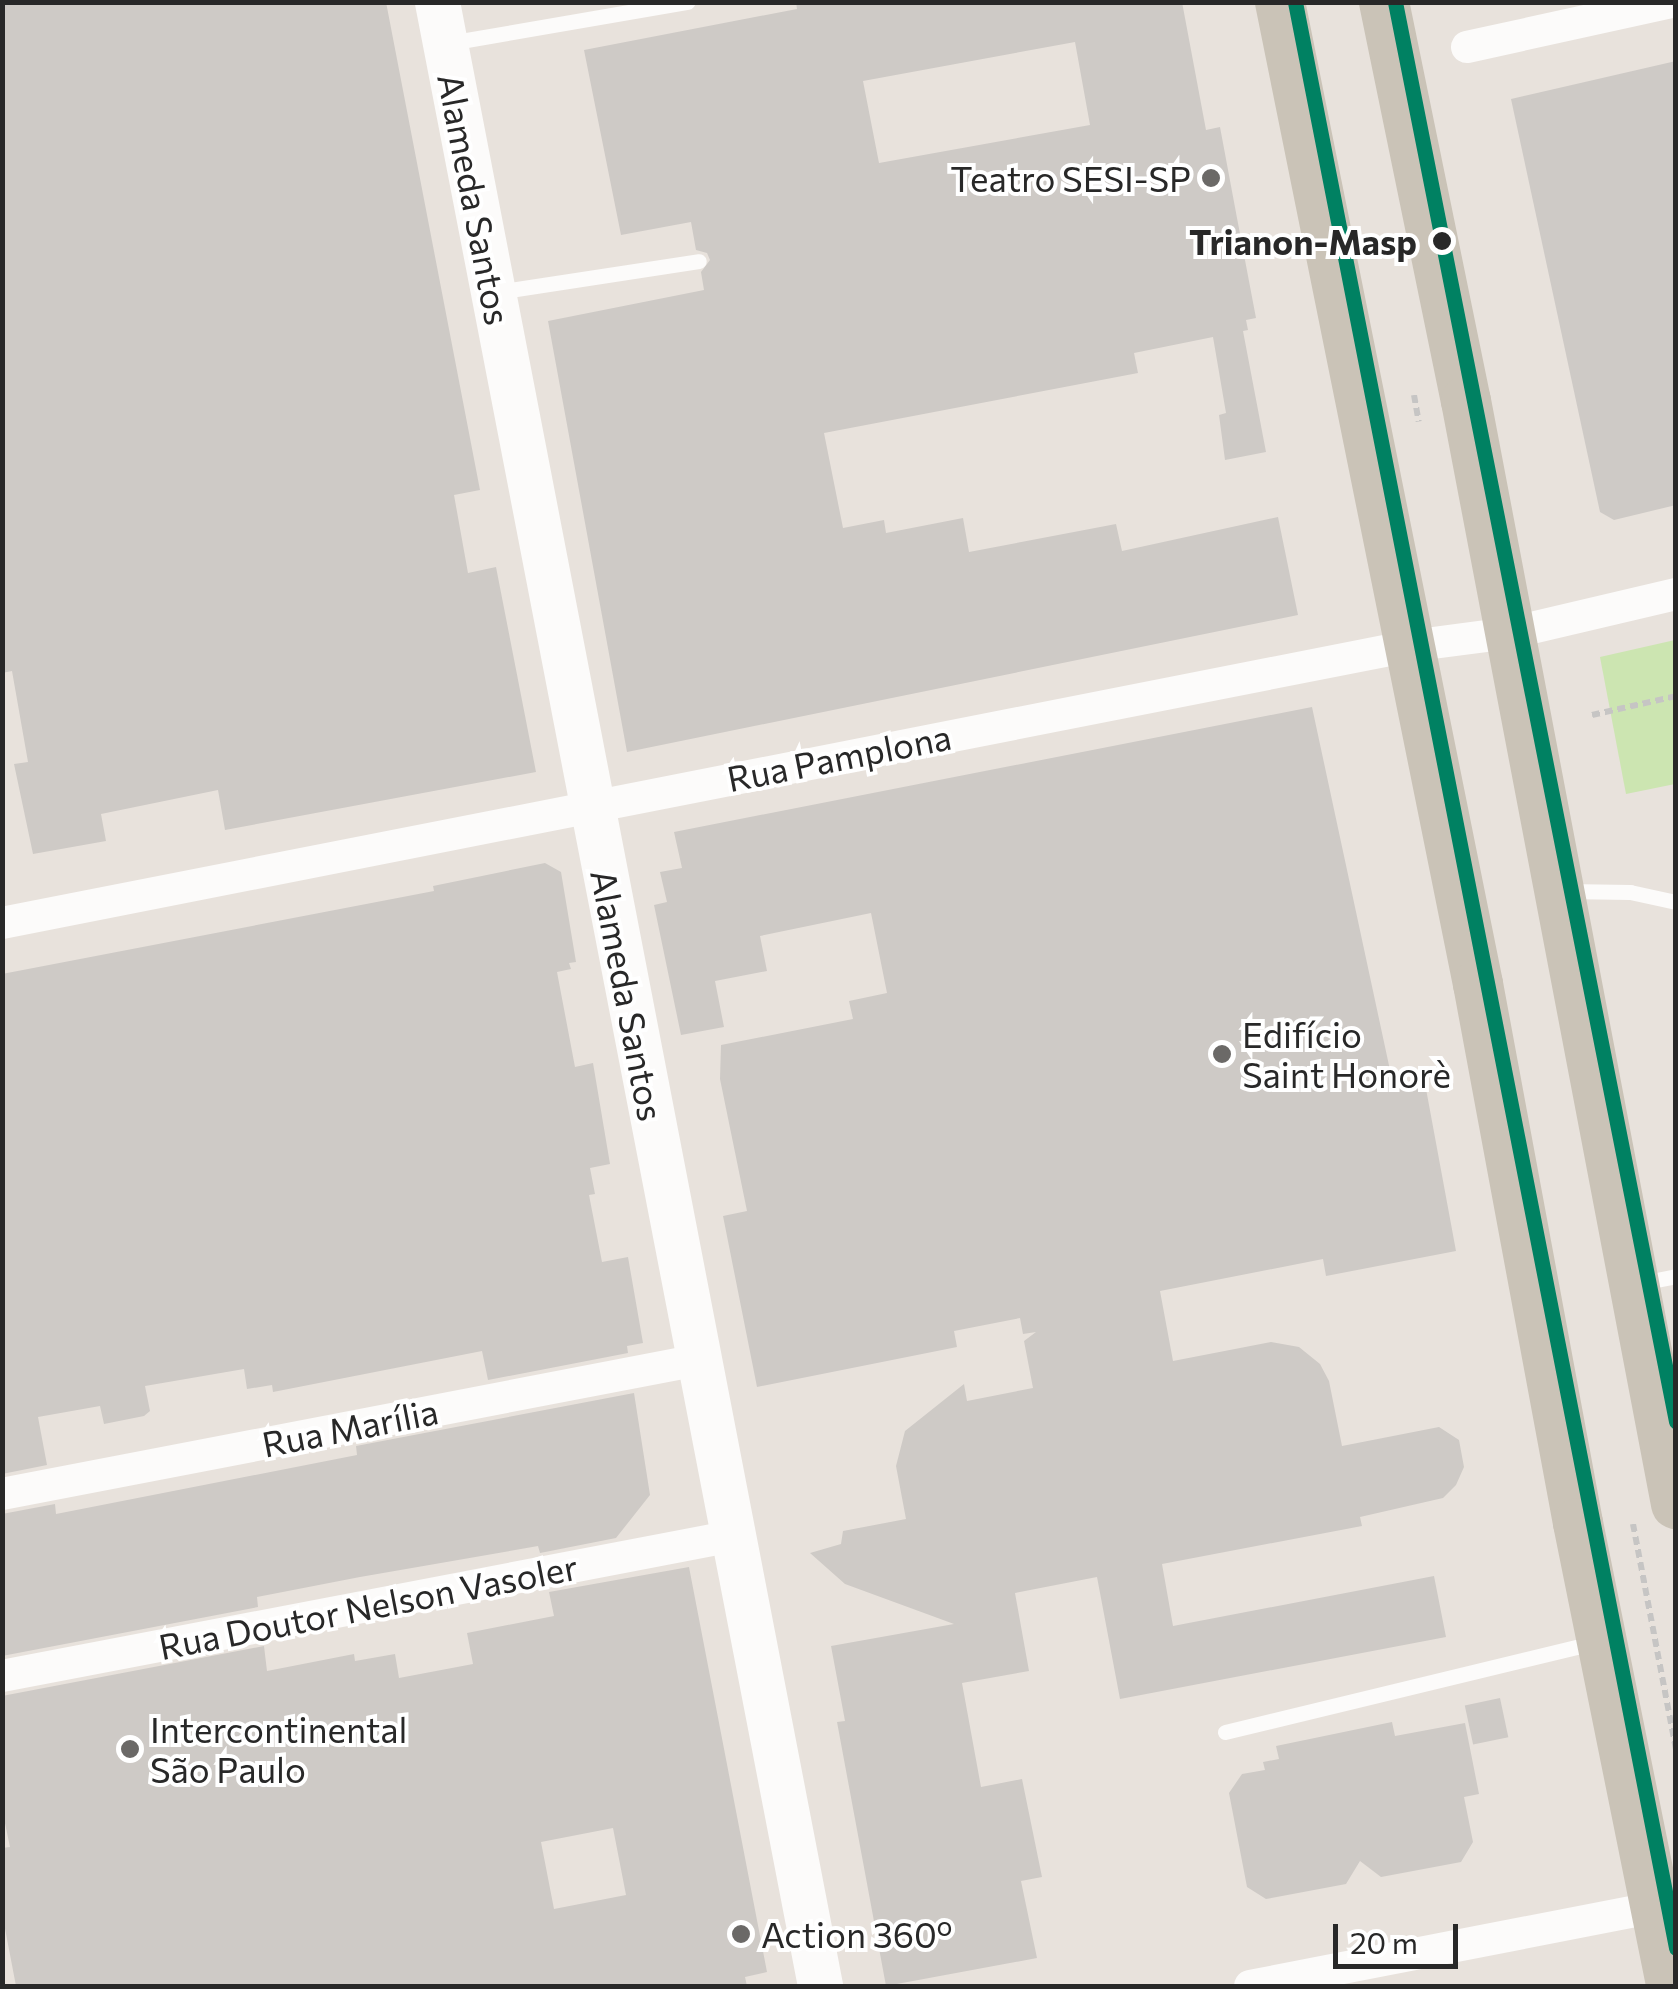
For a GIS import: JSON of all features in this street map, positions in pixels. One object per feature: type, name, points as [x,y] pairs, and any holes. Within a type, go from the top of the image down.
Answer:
[{"type":"main road","points":[[1280,2],[1410,646],[1602,1641],[1666,1905],[1671,1986]]},
{"type":"main road","points":[[1384,2],[1561,891],[1654,1280],[1676,1504]]},
{"type":"street","points":[[1467,47],[1672,2]]},
{"type":"street","name":"Alameda Santos","points":[[441,23],[820,1986]]},
{"type":"street","name":"Rua Pamplona","points":[[2,923],[1410,646],[1510,633],[1676,594]]},
{"type":"street","name":"Rua Marília","points":[[2,1494],[698,1360]]},
{"type":"street","name":"Rua Doutor Nelson Vasoler","points":[[2,1676],[733,1536]]},
{"type":"street","points":[[1250,1986],[1666,1905]]},
{"type":"lane","points":[[441,23],[687,2]]},
{"type":"lane","points":[[493,292],[698,261]]},
{"type":"lane","points":[[1561,891],[1630,892],[1676,902]]},
{"type":"lane","points":[[1225,1732],[1602,1641]]},
{"type":"path","points":[[1592,715],[1676,696]]},
{"type":"green space","points":[[1675,640],[1675,784],[1626,794],[1600,657]]},
{"type":"building","points":[[2,2],[386,2],[480,490],[454,495],[468,573],[496,567],[536,772],[225,830],[218,790],[101,814],[106,841],[33,854],[14,764],[28,762],[12,671],[2,673]]},
{"type":"building","points":[[796,2],[1182,2],[1206,130],[1220,127],[1256,318],[1246,320],[1248,330],[1243,331],[1266,452],[1225,460],[1219,415],[1226,413],[1213,337],[1134,353],[1138,373],[824,433],[843,528],[884,520],[886,533],[963,518],[969,552],[1116,524],[1122,551],[1278,517],[1298,615],[627,752],[548,321],[704,290],[701,272],[710,260],[707,253],[696,250],[691,222],[621,235],[584,50],[797,9]],"holes":[[[1075,42],[1090,125],[879,163],[863,81]]]},
{"type":"building","points":[[1676,61],[1676,505],[1614,520],[1600,512],[1511,99]]},
{"type":"building","points":[[1312,707],[1393,1084],[1424,1078],[1456,1251],[1326,1276],[1323,1259],[1160,1291],[1173,1361],[1271,1342],[1299,1347],[1320,1364],[1329,1381],[1342,1446],[1439,1427],[1459,1440],[1464,1467],[1456,1485],[1443,1498],[1360,1517],[1362,1526],[1162,1564],[1173,1626],[1434,1576],[1446,1637],[1120,1699],[1097,1577],[1015,1593],[1029,1671],[962,1683],[981,1787],[1022,1779],[1042,1877],[1021,1881],[1037,1958],[886,1986],[837,1722],[845,1721],[831,1646],[954,1624],[845,1584],[810,1553],[841,1544],[843,1531],[906,1519],[896,1466],[905,1431],[964,1384],[967,1401],[1033,1388],[1024,1341],[1036,1332],[1023,1334],[1020,1318],[954,1331],[957,1347],[757,1387],[723,1216],[747,1211],[720,1079],[721,1045],[853,1019],[849,1001],[887,993],[871,913],[760,936],[767,971],[715,981],[724,1027],[681,1035],[654,905],[667,902],[660,872],[682,868],[674,832]]},
{"type":"building","points":[[545,863],[561,872],[576,962],[569,963],[571,969],[557,972],[575,1067],[593,1063],[610,1164],[590,1168],[595,1194],[589,1195],[602,1262],[628,1257],[643,1343],[627,1346],[628,1353],[488,1380],[482,1351],[273,1392],[272,1385],[247,1389],[244,1369],[145,1386],[150,1411],[144,1416],[104,1424],[100,1406],[38,1417],[47,1465],[2,1474],[2,974],[434,891],[433,886]]},
{"type":"building","points":[[634,1393],[650,1495],[616,1538],[540,1553],[538,1546],[360,1577],[257,1597],[258,1607],[2,1656],[2,1514],[55,1504],[56,1514],[357,1455],[356,1446]]},
{"type":"building","points":[[689,1567],[767,1972],[745,1977],[747,1986],[16,1986],[2,1913],[2,1848],[10,1847],[2,1809],[2,1696],[264,1646],[267,1671],[354,1654],[355,1661],[395,1654],[399,1678],[473,1664],[467,1633],[554,1616],[549,1592]],"holes":[[[613,1828],[626,1895],[554,1909],[541,1842]]]},
{"type":"building","points":[[1500,1698],[1508,1737],[1473,1745],[1465,1705]]},
{"type":"building","points":[[1392,1722],[1395,1736],[1465,1723],[1479,1794],[1464,1797],[1473,1842],[1461,1862],[1381,1877],[1360,1861],[1346,1884],[1266,1899],[1247,1887],[1229,1793],[1242,1774],[1265,1770],[1263,1762],[1279,1759],[1276,1746]]},
{"type":"transit line","points":[[1295,2],[1676,1948]]},
{"type":"transit line","points":[[1395,2],[1676,1421]]},
{"type":"place","name":"Teatro SESI-SP","points":[[1211,178]]},
{"type":"place","name":"Trianon-Masp","points":[[1442,241]]},
{"type":"place","name":"Edifício Saint Honorè","points":[[1222,1054]]},
{"type":"place","name":"Intercontinental São Paulo","points":[[130,1749]]},
{"type":"place","name":"Action 360º","points":[[741,1934]]}]
